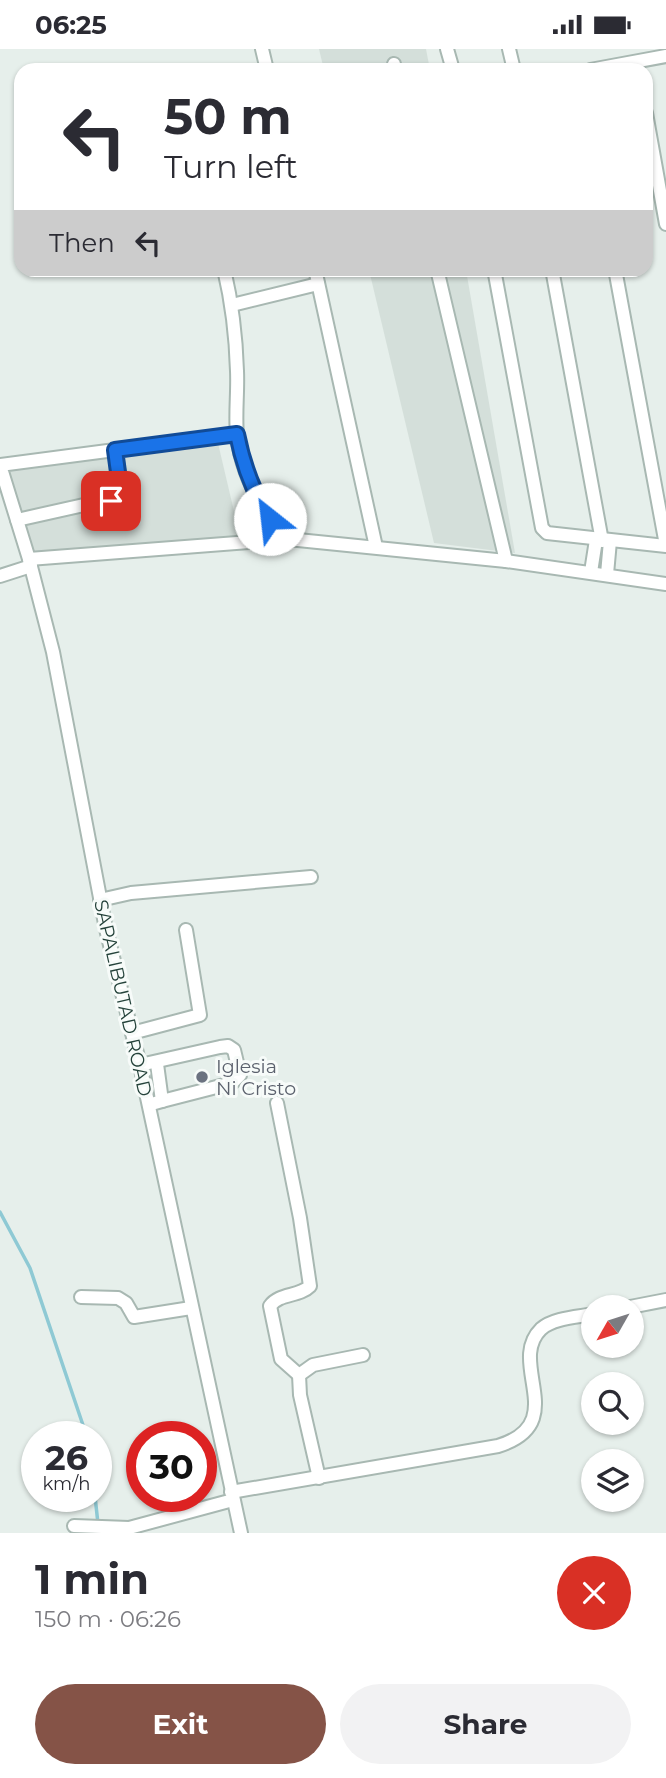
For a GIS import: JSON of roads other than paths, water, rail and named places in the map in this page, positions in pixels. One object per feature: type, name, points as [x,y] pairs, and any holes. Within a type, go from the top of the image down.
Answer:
[{"type":"street","points":[[646,63],[666,56]]},
{"type":"street","points":[[653,152],[666,224]]},
{"type":"street","points":[[226,277],[232,305],[237,370],[237,434],[242,459],[255,496],[270,519],[288,539]]},
{"type":"street","points":[[317,277],[376,547]]},
{"type":"street","points":[[439,277],[506,561]]},
{"type":"street","points":[[495,277],[542,528],[547,533],[666,545],[616,277]]},
{"type":"street","points":[[554,277],[607,574]]},
{"type":"street","points":[[232,305],[318,284]]},
{"type":"street","points":[[0,465],[237,434]]},
{"type":"street","points":[[17,520],[111,501],[120,487],[115,450]]},
{"type":"street","name":"SAPALIBUTAD ROAD","points":[[0,465],[5,502],[17,520],[53,652],[100,900],[140,1065],[241,1533]]},
{"type":"street","points":[[0,576],[30,563],[288,539],[506,561],[666,584]]},
{"type":"street","points":[[591,572],[603,540]]},
{"type":"street","points":[[100,900],[131,893],[311,877]]},
{"type":"street","points":[[132,1033],[186,1021],[200,1015],[186,930]]},
{"type":"street","points":[[140,1065],[228,1046],[234,1050],[240,1075],[232,1083],[147,1105]]},
{"type":"street","points":[[157,1063],[162,1101]]},
{"type":"street","points":[[277,1104],[298,1205],[310,1286],[305,1291],[275,1299],[270,1306],[281,1359],[299,1375],[300,1395],[320,1478]]},
{"type":"street","points":[[81,1297],[118,1299],[126,1303],[134,1317],[191,1308]]},
{"type":"street","points":[[644,1304],[666,1300]]},
{"type":"street","points":[[74,1526],[129,1528],[232,1496],[498,1446],[517,1438],[529,1425],[535,1409],[531,1356],[536,1336],[549,1324],[581,1317]]},
{"type":"street","points":[[299,1375],[313,1364],[363,1355]]},
{"type":"waterway","points":[[0,1212],[30,1268],[82,1421]]},
{"type":"waterway","points":[[97,1512],[98,1524]]},
{"type":"place","name":"Iglesia Ni Cristo","points":[[202,1077]]}]
